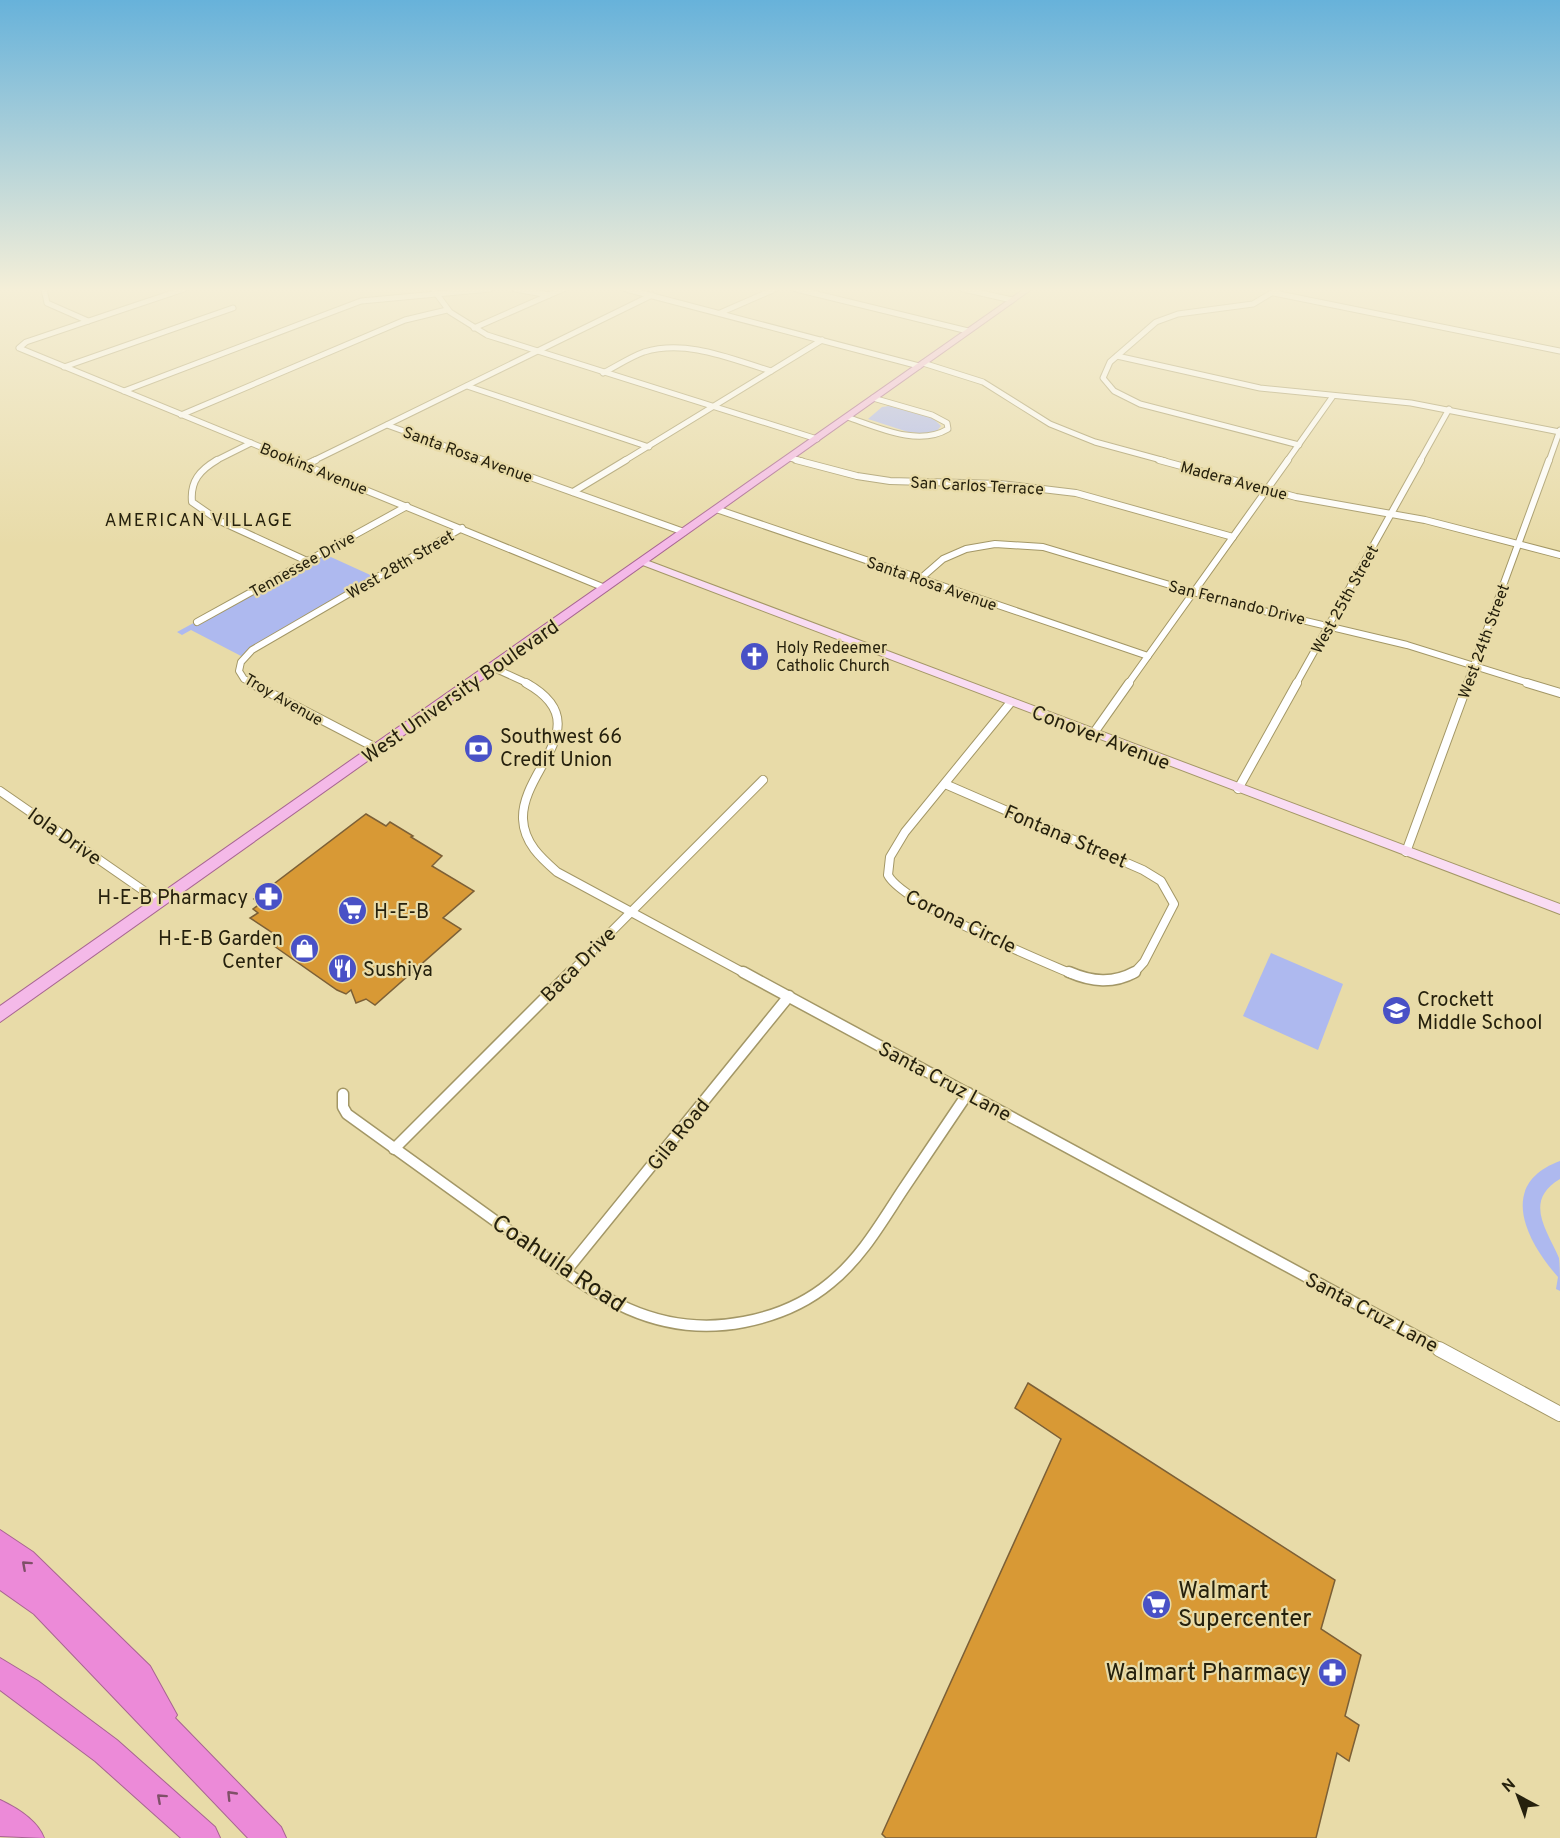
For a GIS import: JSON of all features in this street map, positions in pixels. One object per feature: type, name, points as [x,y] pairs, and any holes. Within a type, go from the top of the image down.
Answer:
[{"type":"highway","points":[[0,1544],[23,1562],[140,1676],[172,1735]]},
{"type":"highway","points":[[0,1573],[44,1605],[270,1838]]},
{"type":"highway","points":[[0,1673],[83,1733],[131,1772],[204,1838]]},
{"type":"highway","points":[[0,1816],[27,1838]]},
{"type":"main road","name":"West University Boulevard","points":[[0,1015],[907,375]]},
{"type":"street","name":"Bookins Avenue","points":[[83,375],[605,588]]},
{"type":"street","points":[[124,392],[169,375]]},
{"type":"street","points":[[181,415],[276,375]]},
{"type":"street","points":[[305,465],[490,375]]},
{"type":"street","points":[[609,375],[817,439]]},
{"type":"street","points":[[573,492],[765,375]]},
{"type":"street","name":"Madera Avenue","points":[[953,375],[990,386],[1043,420],[1077,436],[1265,489],[1325,503],[1392,514],[1560,555]]},
{"type":"street","points":[[1104,375],[1103,378],[1109,387],[1124,398],[1163,411],[1299,445]]},
{"type":"street","points":[[1197,375],[1241,385],[1449,408],[1560,432]]},
{"type":"street","points":[[467,386],[649,447]]},
{"type":"street","points":[[1093,734],[1265,489],[1334,396]]},
{"type":"street","points":[[847,417],[920,437],[938,435],[948,429],[947,423],[937,417],[873,398]]},
{"type":"street","name":"West 25th Street","points":[[1238,789],[1449,408]]},
{"type":"street","name":"Santa Rosa Avenue","points":[[387,425],[684,532]]},
{"type":"street","name":"West 24th Street","points":[[1406,852],[1560,432]]},
{"type":"street","points":[[251,443],[201,472],[192,483],[192,502],[218,520],[307,561]]},
{"type":"street","name":"San Carlos Terrace","points":[[790,458],[847,474],[890,481],[1000,484],[1076,493],[1233,537]]},
{"type":"street","name":"Tennessee Drive","points":[[197,622],[408,506]]},
{"type":"street","name":"Santa Rosa Avenue","points":[[716,509],[1148,656]]},
{"type":"street","name":"West 28th Street","points":[[338,601],[462,528]]},
{"type":"street","name":"San Fernando Drive","points":[[920,579],[954,553],[980,546],[1011,543],[1050,549],[1194,593],[1330,625],[1474,665],[1560,693]]},
{"type":"street","name":"Conover Avenue","points":[[643,562],[1560,909]]},
{"type":"street","name":"Troy Avenue","points":[[338,601],[252,650],[241,662],[240,675],[244,680],[378,749]]},
{"type":"street","name":"Santa Cruz Lane","points":[[494,668],[541,692],[550,702],[558,718],[558,730],[552,751],[532,783],[524,804],[523,826],[526,837],[556,872],[1560,1414]]},
{"type":"street","name":"Corona Circle","points":[[1011,702],[905,832],[887,861],[887,870],[895,887],[924,905],[1049,963],[1104,982],[1128,978],[1135,973],[1144,962],[1174,904]]},
{"type":"street","name":"Baca Drive","points":[[394,1149],[763,780]]},
{"type":"street","name":"Fontana Street","points":[[945,784],[1143,870],[1161,881],[1174,904]]},
{"type":"street","name":"Iola Drive","points":[[0,791],[160,902]]},
{"type":"street","name":"Gila Road","points":[[566,1271],[789,996]]},
{"type":"street","name":"Coahuila Road","points":[[342,1094],[343,1107],[347,1114],[619,1307],[651,1320],[686,1326],[758,1320],[792,1307],[822,1290],[848,1267],[869,1241],[968,1093]]},
{"type":"shaded area","points":[[889,406],[933,418],[941,426],[936,432],[926,434],[908,432],[868,419],[882,407]]},
{"type":"shaded area","points":[[322,553],[377,578],[243,657],[191,630],[182,635],[177,632]]},
{"type":"shaded area","points":[[1271,953],[1343,984],[1318,1050],[1243,1016]]},
{"type":"shaded area","points":[[1560,1161],[1560,1179],[1549,1188],[1540,1206],[1544,1226],[1559,1258],[1560,1291],[1556,1289],[1558,1277],[1546,1263],[1528,1231],[1523,1214],[1523,1198],[1529,1184],[1541,1171]]},
{"type":"building","name":"H-E-B","points":[[366,814],[386,826],[390,822],[442,856],[432,866],[474,891],[443,918],[461,929],[375,1005],[366,999],[356,1003],[351,990],[346,994],[337,990],[274,946],[282,939],[250,918],[258,913],[253,909],[261,903],[254,899]]},
{"type":"building","name":"Walmart Supercenter","points":[[1028,1383],[1335,1580],[1321,1629],[1361,1655],[1345,1716],[1359,1725],[1349,1761],[1337,1753],[1316,1838],[886,1838],[882,1834],[1061,1439],[1015,1408]]},
{"type":"place","name":"Holy Redeemer Catholic Church","points":[[755,656]]},
{"type":"place","name":"Southwest 66 Credit Union","points":[[479,748]]},
{"type":"place","name":"H-E-B Pharmacy","points":[[269,897]]},
{"type":"place","name":"H-E-B","points":[[353,911]]},
{"type":"place","name":"H-E-B Garden Center","points":[[304,949]]},
{"type":"place","name":"Sushiya","points":[[342,969]]},
{"type":"place","name":"Crockett Middle School","points":[[1396,1010]]},
{"type":"place","name":"Walmart Supercenter","points":[[1157,1604]]},
{"type":"place","name":"Walmart Pharmacy","points":[[1332,1672]]},
{"type":"district","name":"AMERICAN VILLAGE","points":[[199,520]]}]
